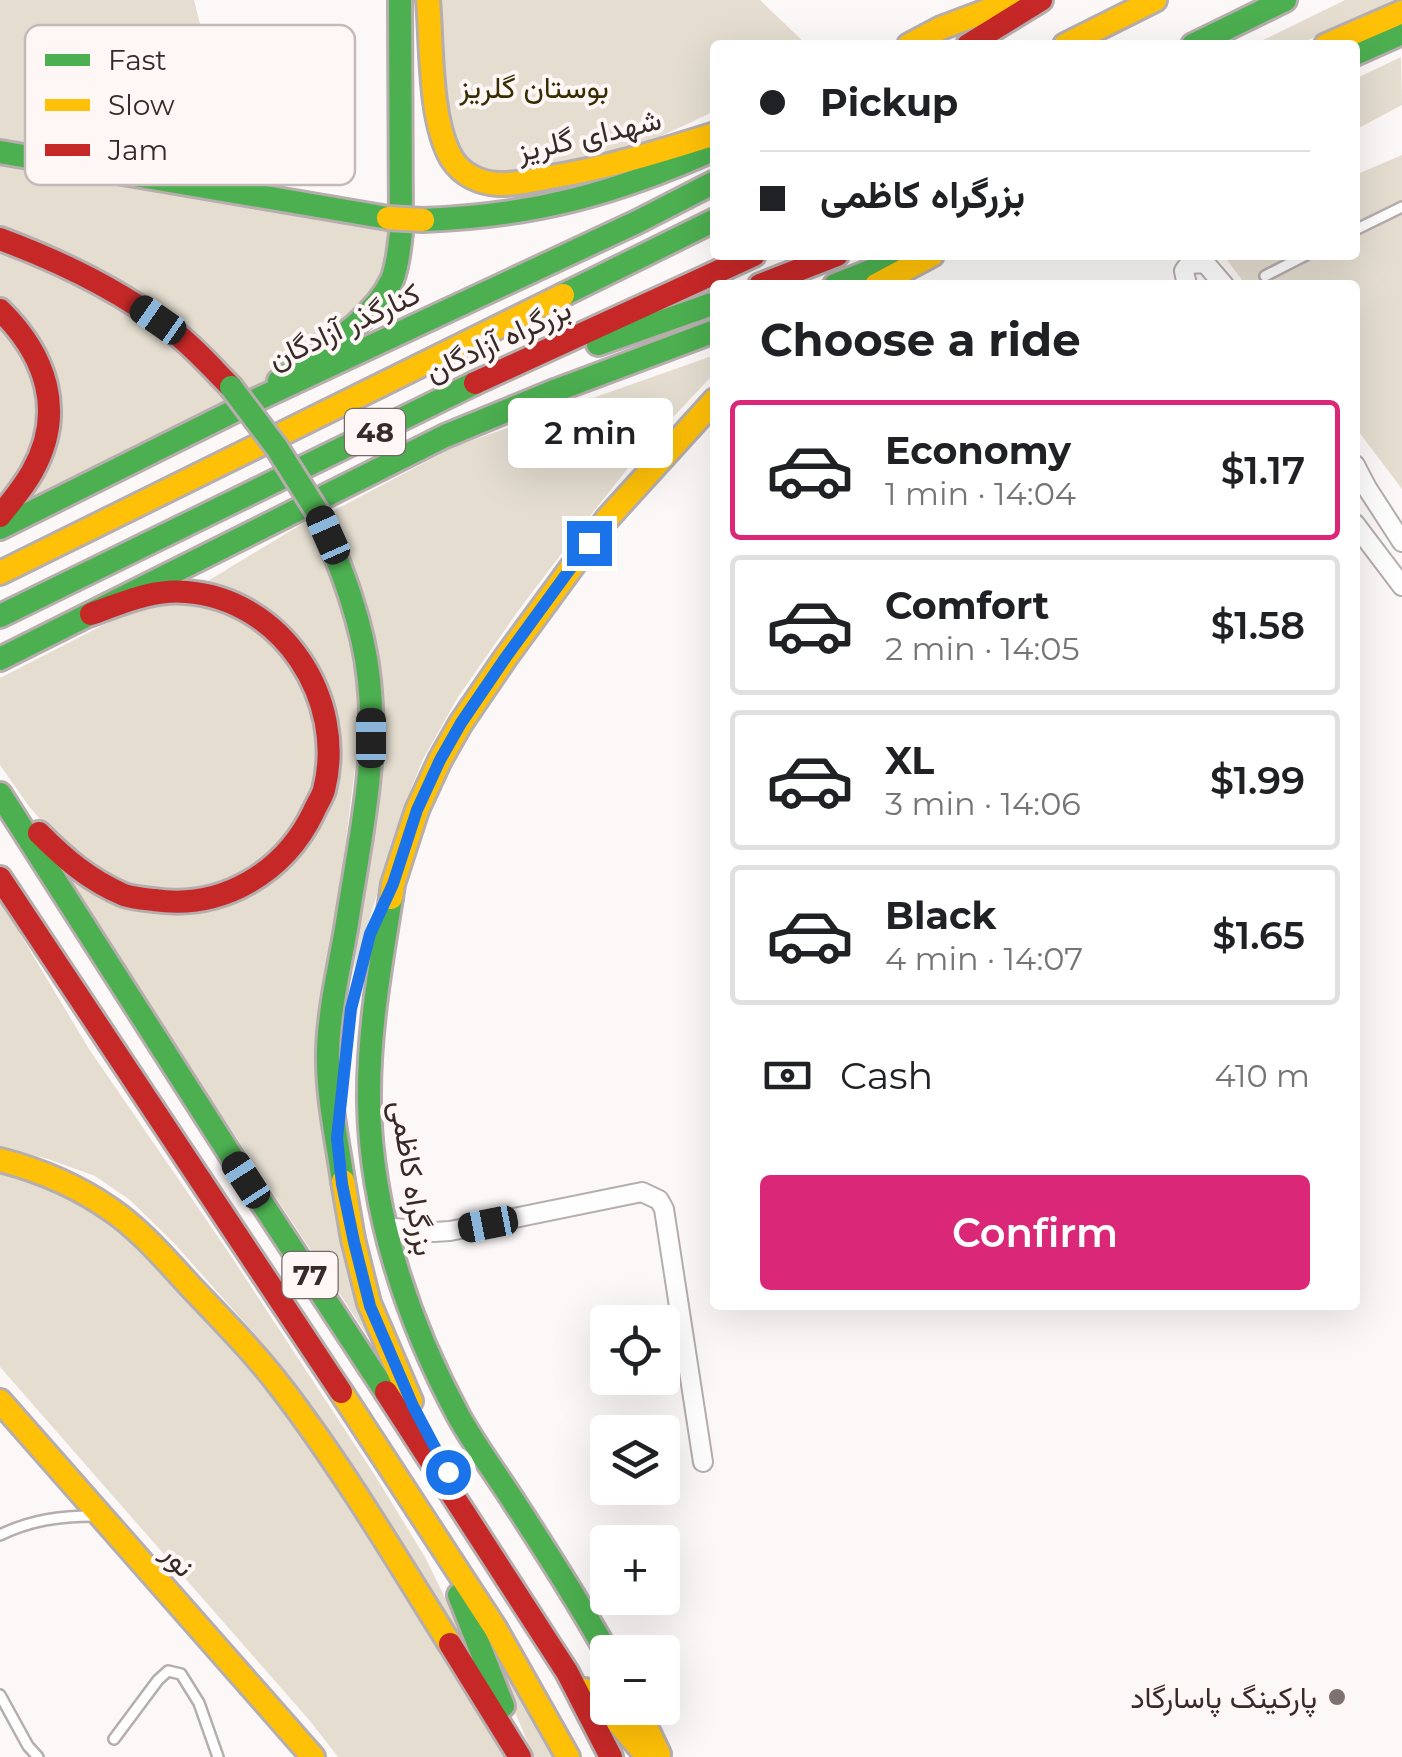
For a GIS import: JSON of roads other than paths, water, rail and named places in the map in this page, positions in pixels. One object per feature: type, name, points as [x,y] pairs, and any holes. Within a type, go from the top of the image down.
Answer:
[{"type":"main road","points":[[256,400],[369,314],[391,282],[401,233],[400,0]]},
{"type":"main road","name":"شهدای گلریز","points":[[428,0],[440,133],[452,159],[466,176],[490,184],[568,176],[710,136]]},
{"type":"main road","points":[[918,40],[1016,0]]},
{"type":"main road","points":[[976,40],[1041,0]]},
{"type":"main road","points":[[1075,40],[1155,0]]},
{"type":"main road","points":[[1202,40],[1284,0]]},
{"type":"main road","points":[[1338,40],[1402,12]]},
{"type":"main road","points":[[1360,52],[1402,34]]},
{"type":"main road","points":[[194,185],[388,218],[489,217],[574,200],[658,174],[710,151]]},
{"type":"main road","points":[[0,152],[25,156]]},
{"type":"main road","name":"کنارگذر آزادگان","points":[[0,528],[256,400],[710,184]]},
{"type":"main road","name":"بزرگراه آزادگان","points":[[0,573],[710,222]]},
{"type":"main road","points":[[0,239],[72,268],[176,334],[231,387],[267,430],[318,513],[338,556],[361,636],[371,699],[363,814],[328,1070],[346,1203],[370,1306],[413,1406],[473,1524]]},
{"type":"main road","name":"بزرگراه آزادگان","points":[[0,616],[467,387],[743,260]]},
{"type":"main road","points":[[773,280],[824,260]]},
{"type":"main road","points":[[848,280],[898,260]]},
{"type":"main road","points":[[885,280],[923,260]]},
{"type":"main road","points":[[467,387],[651,328],[710,304]]},
{"type":"main road","points":[[0,310],[15,322],[38,356],[50,398],[50,419],[37,463],[0,516]]},
{"type":"main road","points":[[0,659],[445,436],[710,333]]},
{"type":"main road","name":"بزرگراه کاظمی","points":[[597,1635],[442,1385],[405,1297],[385,1227],[369,1104],[373,1011],[393,884],[417,810],[440,760],[461,723],[606,518],[710,405]]},
{"type":"main road","points":[[1,796],[79,871],[122,894],[161,902],[204,901],[230,894],[271,871],[306,831],[318,805],[330,754],[321,699],[310,672],[292,646],[252,613],[204,594],[156,593],[91,614]]},
{"type":"main road","name":"77","points":[[1,796],[567,1672],[611,1757]]},
{"type":"main road","name":"77","points":[[0,878],[434,1532],[495,1628],[568,1757]]},
{"type":"main road","points":[[337,1138],[351,1009],[370,934],[393,884]]},
{"type":"main road","points":[[0,1160],[58,1180],[112,1210],[157,1251],[282,1388],[358,1498],[518,1752]]},
{"type":"main road","name":"نور","points":[[0,1401],[312,1757]]},
{"type":"main road","points":[[434,1532],[500,1696],[518,1752]]},
{"type":"main road","points":[[567,1672],[648,1757]]},
{"type":"main road","points":[[644,1725],[660,1757]]},
{"type":"street","points":[[1186,280],[1184,271],[1189,264],[1205,264],[1219,280]]},
{"type":"street","points":[[1360,475],[1402,542]]},
{"type":"street","points":[[1360,531],[1402,586]]},
{"type":"street","points":[[385,1227],[450,1231],[642,1192],[659,1200],[664,1208],[703,1462]]},
{"type":"lane","points":[[1360,228],[1402,207]]},
{"type":"lane","points":[[1265,276],[1296,260]]},
{"type":"lane","points":[[0,1534],[62,1516],[103,1516]]},
{"type":"lane","points":[[114,1740],[168,1671],[181,1674],[199,1703],[218,1757]]},
{"type":"lane","points":[[0,1695],[38,1757]]},
{"type":"place","name":"پارکینگ پاسارگاد","points":[[1337,1697]]},
{"type":"park label","name":"بوستان گلریز","points":[[534,87]]}]
